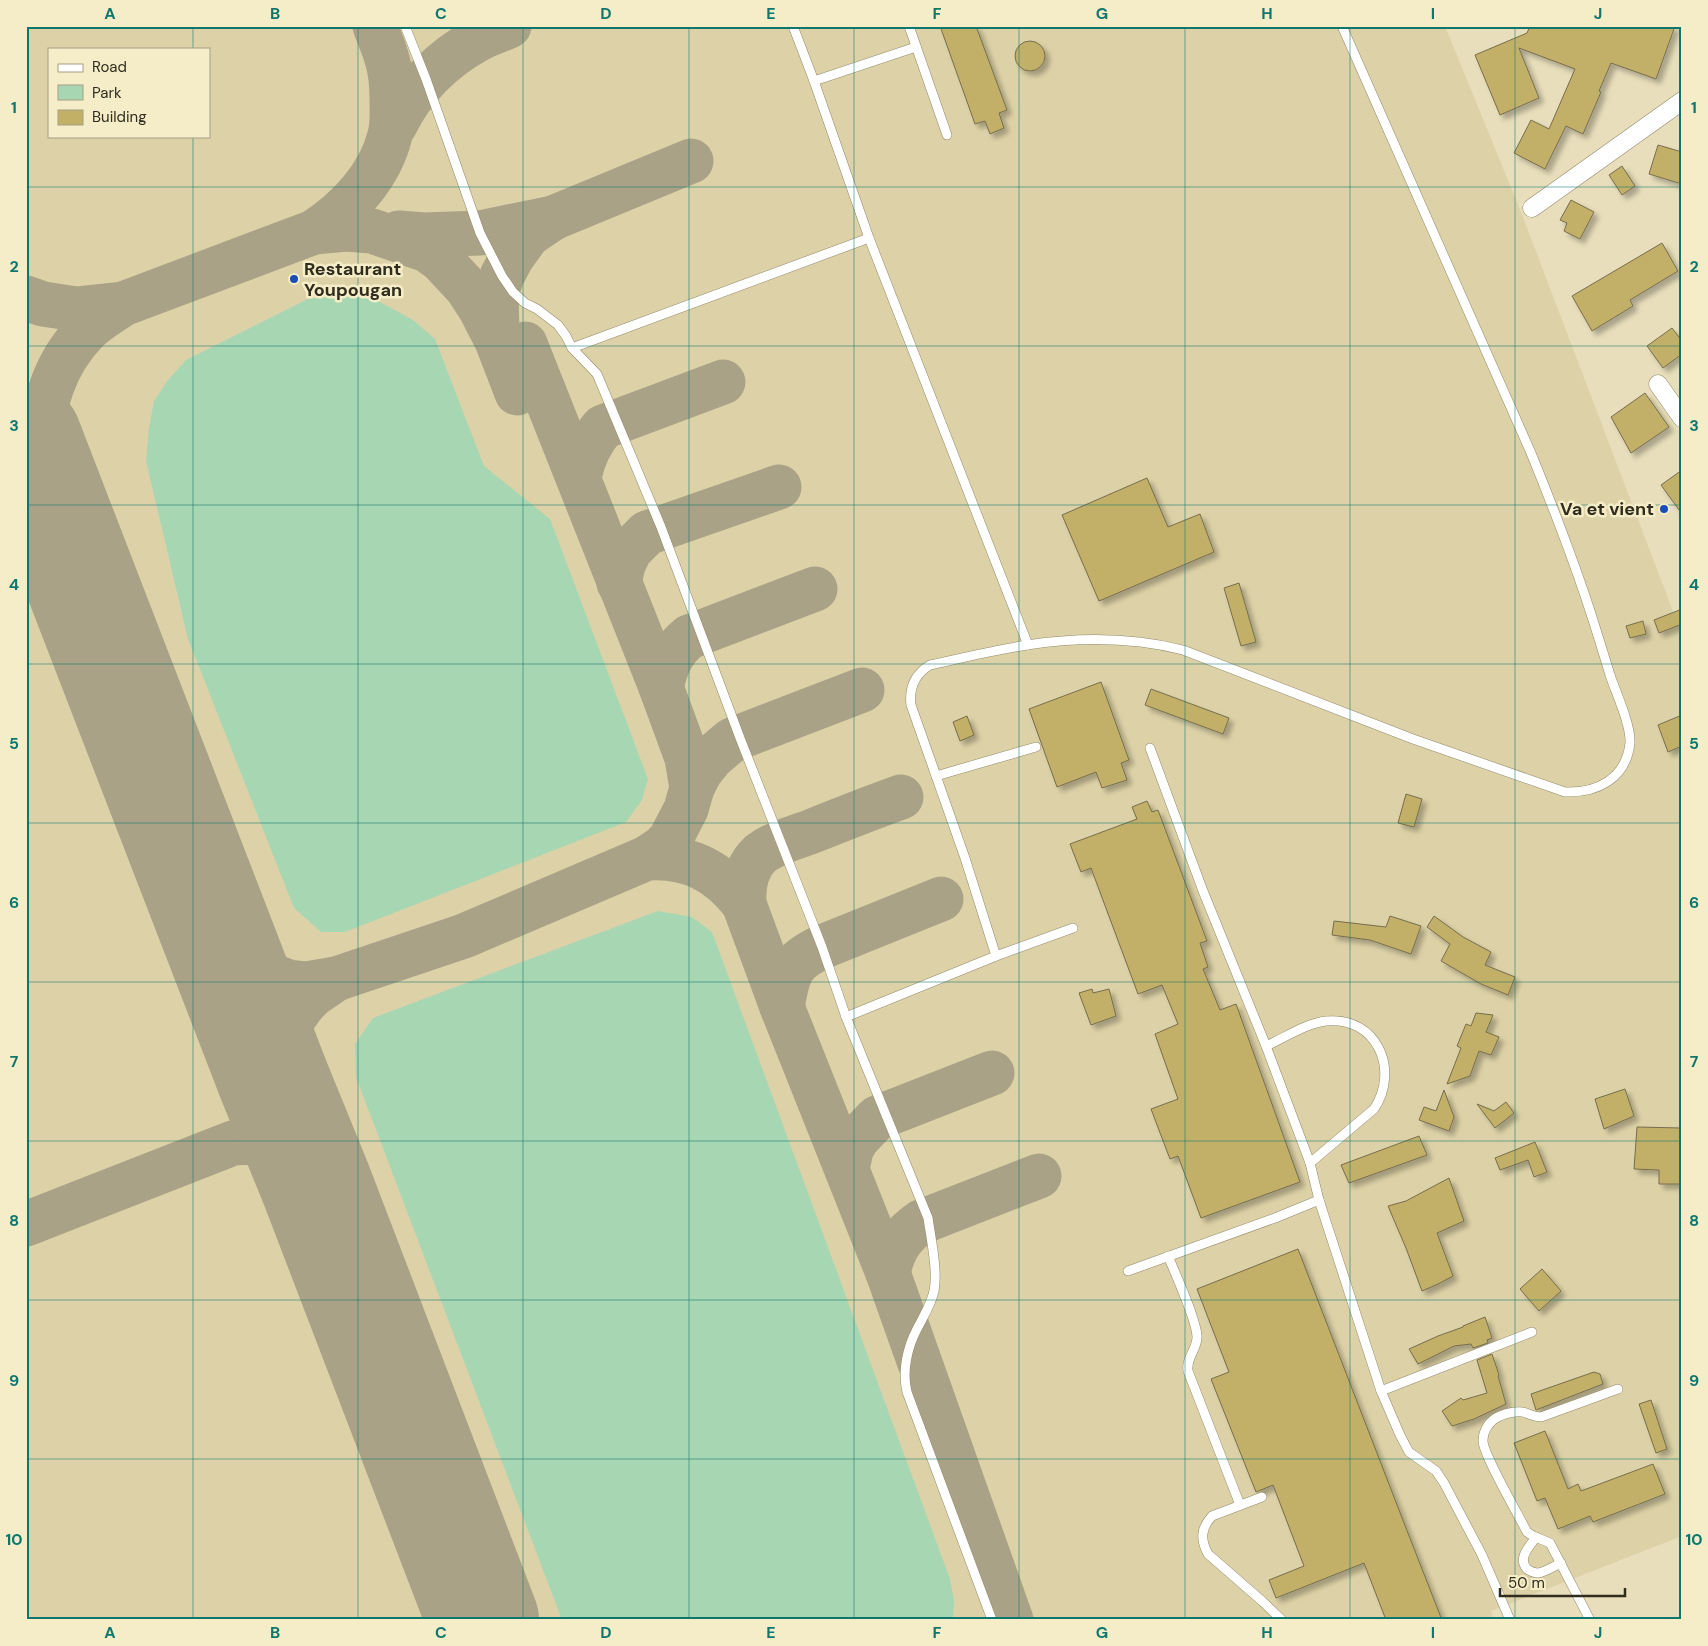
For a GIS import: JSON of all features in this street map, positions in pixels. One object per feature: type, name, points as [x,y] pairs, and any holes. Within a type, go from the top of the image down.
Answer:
[{"type":"street","points":[[1532,208],[1682,100]]},
{"type":"street","points":[[1658,384],[1682,418]]},
{"type":"lane","points":[[405,26],[426,79],[480,233],[502,276],[513,292],[525,303],[553,321],[566,336],[572,348],[597,374],[661,527],[846,1017],[928,1218],[934,1290],[929,1306],[915,1331],[905,1364],[904,1379],[907,1392],[992,1620]]},
{"type":"lane","points":[[793,26],[869,238],[1028,645]]},
{"type":"lane","points":[[908,26],[948,135]]},
{"type":"lane","points":[[996,956],[965,858],[911,705],[910,696],[917,677],[930,665],[1028,645],[1110,640],[1146,642],[1183,650],[1413,739],[1565,792],[1586,791],[1604,785],[1618,772],[1628,753],[1630,732],[1592,616],[1552,506],[1531,453],[1342,26]]},
{"type":"lane","points":[[814,81],[916,47]]},
{"type":"lane","points":[[572,348],[869,238]]},
{"type":"lane","points":[[936,776],[1036,746]]},
{"type":"lane","points":[[1150,748],[1203,891],[1266,1046],[1310,1163],[1319,1200],[1381,1390],[1409,1452],[1436,1471],[1444,1483],[1482,1555],[1510,1620]]},
{"type":"lane","points":[[846,1017],[996,956],[1073,928]]},
{"type":"lane","points":[[1266,1046],[1315,1024],[1336,1021],[1357,1027],[1365,1033],[1379,1049],[1383,1059],[1386,1080],[1384,1090],[1374,1109],[1310,1163]]},
{"type":"lane","points":[[1128,1271],[1275,1218],[1319,1200]]},
{"type":"lane","points":[[1168,1256],[1196,1331],[1196,1346],[1188,1360],[1188,1372],[1240,1505]]},
{"type":"lane","points":[[1381,1390],[1532,1332]]},
{"type":"lane","points":[[1590,1620],[1550,1543],[1529,1534],[1526,1529],[1484,1449],[1484,1433],[1488,1426],[1500,1416],[1519,1411],[1541,1417],[1618,1389]]},
{"type":"lane","points":[[1262,1497],[1212,1516],[1206,1522],[1203,1530],[1203,1546],[1208,1554],[1262,1600],[1282,1620]]},
{"type":"lane","points":[[1536,1537],[1524,1553],[1526,1568],[1540,1573],[1561,1563]]},
{"type":"shaded area","points":[[26,26],[1445,26],[1521,212],[1682,635],[1682,1536],[1491,1611],[1494,1620],[26,1620]]},
{"type":"green space","points":[[350,293],[380,302],[413,320],[435,339],[484,466],[550,519],[648,779],[642,800],[626,822],[345,932],[321,932],[294,908],[188,639],[146,461],[154,401],[168,380],[186,360],[308,299]]},
{"type":"green space","points":[[658,911],[692,917],[712,932],[950,1579],[954,1600],[953,1620],[562,1620],[356,1077],[355,1044],[373,1018]]},
{"type":"building","points":[[940,26],[976,26],[1007,110],[999,113],[1004,128],[990,134],[985,121],[975,124]]},
{"type":"building","points":[[1530,26],[1675,26],[1656,79],[1611,63],[1583,134],[1566,126],[1545,169],[1514,153],[1531,120],[1549,129],[1575,69],[1519,48],[1539,98],[1500,115],[1475,55],[1527,33]]},
{"type":"building","points":[[1030,41],[1041,45],[1045,56],[1041,67],[1030,71],[1019,67],[1015,56],[1019,45]]},
{"type":"building","points":[[1658,145],[1682,152],[1682,184],[1649,174]]},
{"type":"building","points":[[1622,166],[1635,186],[1622,195],[1609,175]]},
{"type":"building","points":[[1571,200],[1594,212],[1580,239],[1564,231],[1567,223],[1560,220]]},
{"type":"building","points":[[1662,243],[1678,271],[1630,300],[1633,306],[1592,331],[1572,296]]},
{"type":"building","points":[[1672,328],[1682,341],[1682,354],[1663,368],[1647,346]]},
{"type":"building","points":[[1645,393],[1669,427],[1631,453],[1611,417]]},
{"type":"building","points":[[1682,470],[1682,514],[1661,485]]},
{"type":"building","points":[[1147,478],[1168,527],[1200,514],[1214,552],[1099,601],[1062,515]]},
{"type":"building","points":[[1239,583],[1256,642],[1241,646],[1224,588]]},
{"type":"building","points":[[1682,609],[1682,624],[1659,633],[1654,620]]},
{"type":"building","points":[[1643,621],[1646,634],[1630,638],[1626,626]]},
{"type":"building","points":[[1101,682],[1129,760],[1121,763],[1127,780],[1102,788],[1096,772],[1057,787],[1029,709]]},
{"type":"building","points":[[1151,689],[1229,718],[1223,734],[1145,705]]},
{"type":"building","points":[[1682,715],[1682,746],[1668,752],[1658,725]]},
{"type":"building","points":[[967,716],[974,735],[960,741],[953,722]]},
{"type":"building","points":[[1406,794],[1422,799],[1414,827],[1398,823]]},
{"type":"building","points":[[1147,801],[1152,812],[1158,810],[1207,941],[1200,943],[1208,967],[1203,969],[1220,1010],[1236,1004],[1300,1182],[1201,1218],[1178,1156],[1170,1159],[1151,1109],[1178,1099],[1155,1034],[1178,1024],[1162,985],[1138,994],[1091,868],[1081,872],[1070,844],[1137,819],[1132,807]]},
{"type":"building","points":[[1390,916],[1421,926],[1411,954],[1370,940],[1332,935],[1334,921],[1386,927]]},
{"type":"building","points":[[1434,916],[1463,937],[1491,952],[1485,965],[1515,977],[1508,995],[1481,984],[1441,961],[1450,944],[1427,927]]},
{"type":"building","points":[[1092,989],[1093,993],[1109,989],[1116,1016],[1091,1025],[1079,993]]},
{"type":"building","points":[[1476,1013],[1493,1015],[1486,1032],[1499,1037],[1491,1055],[1479,1051],[1470,1076],[1447,1084],[1461,1048],[1457,1046],[1466,1024],[1471,1026]]},
{"type":"building","points":[[1625,1089],[1634,1116],[1604,1129],[1595,1099]]},
{"type":"building","points":[[1444,1090],[1454,1117],[1449,1131],[1419,1120],[1424,1107],[1436,1111]]},
{"type":"building","points":[[1506,1102],[1514,1113],[1495,1128],[1477,1104],[1494,1111]]},
{"type":"building","points":[[1637,1127],[1682,1128],[1682,1184],[1659,1184],[1659,1170],[1634,1169]]},
{"type":"building","points":[[1419,1136],[1427,1155],[1349,1183],[1341,1165]]},
{"type":"building","points":[[1535,1142],[1547,1172],[1534,1177],[1528,1160],[1500,1170],[1495,1158]]},
{"type":"building","points":[[1449,1178],[1464,1221],[1437,1233],[1453,1276],[1422,1291],[1388,1206],[1406,1201]]},
{"type":"building","points":[[1298,1249],[1442,1620],[1386,1620],[1364,1563],[1276,1598],[1269,1580],[1304,1566],[1273,1485],[1256,1492],[1211,1379],[1229,1372],[1197,1289]]},
{"type":"building","points":[[1542,1269],[1561,1291],[1539,1311],[1520,1289]]},
{"type":"building","points":[[1485,1317],[1492,1338],[1487,1340],[1488,1343],[1473,1348],[1471,1344],[1454,1346],[1418,1364],[1409,1349],[1438,1336]]},
{"type":"building","points":[[1492,1354],[1506,1404],[1474,1419],[1452,1426],[1442,1411],[1461,1398],[1463,1400],[1487,1393],[1477,1360]]},
{"type":"building","points":[[1594,1372],[1600,1374],[1603,1384],[1536,1410],[1531,1394]]},
{"type":"building","points":[[1651,1400],[1667,1449],[1656,1453],[1639,1404]]},
{"type":"building","points":[[1545,1431],[1568,1489],[1578,1484],[1581,1491],[1653,1464],[1665,1494],[1593,1522],[1590,1516],[1558,1529],[1545,1498],[1537,1501],[1514,1443]]},
{"type":"taxiway","points":[[49,497],[43,451],[44,418],[47,402],[58,371],[75,344],[86,331],[123,304],[314,232],[351,202],[371,178],[385,150],[391,131],[392,118],[392,90],[389,69],[375,26]]},
{"type":"taxiway","points":[[395,125],[419,87],[440,66],[477,40],[509,26]]},
{"type":"taxiway","points":[[399,233],[424,235],[480,233],[553,218],[691,161]]},
{"type":"taxiway","points":[[497,332],[496,294],[502,276],[512,257],[528,235],[553,218]]},
{"type":"taxiway","points":[[314,232],[346,229],[372,231],[427,250],[441,260],[467,288],[480,308],[497,341],[517,393]]},
{"type":"taxiway","points":[[26,298],[43,304],[76,309],[123,304]]},
{"type":"taxiway","points":[[525,344],[661,687],[687,758],[692,788],[686,809],[670,840],[647,858]]},
{"type":"taxiway","points":[[579,477],[588,450],[594,438],[603,427],[723,382]]},
{"type":"taxiway","points":[[619,583],[623,565],[630,550],[647,533],[779,487]]},
{"type":"taxiway","points":[[661,687],[670,659],[689,637],[815,589]]},
{"type":"taxiway","points":[[692,788],[700,772],[712,757],[732,740],[862,690]]},
{"type":"taxiway","points":[[744,904],[744,890],[749,871],[751,865],[760,854],[784,841],[901,797]]},
{"type":"taxiway","points":[[221,944],[246,966],[289,982],[306,984],[336,979],[464,936],[647,858],[676,859],[689,863],[701,867],[724,882],[744,904],[782,1007],[888,1273],[1011,1620]]},
{"type":"taxiway","points":[[782,1007],[789,977],[796,964],[803,958],[822,947],[941,899]]},
{"type":"taxiway","points":[[281,1099],[279,1061],[288,1029],[306,1001],[336,979]]},
{"type":"taxiway","points":[[847,1169],[851,1150],[857,1139],[877,1118],[992,1073]]},
{"type":"taxiway","points":[[26,1224],[233,1143],[271,1146],[298,1164],[316,1184]]},
{"type":"taxiway","points":[[888,1273],[895,1250],[908,1232],[921,1222],[1039,1176]]},
{"type":"runway","points":[[26,439],[274,1081],[316,1184],[483,1620]]},
{"type":"place","name":"Restaurant Youpougan","points":[[294,279]]},
{"type":"place","name":"Va et vient","points":[[1664,509]]}]
